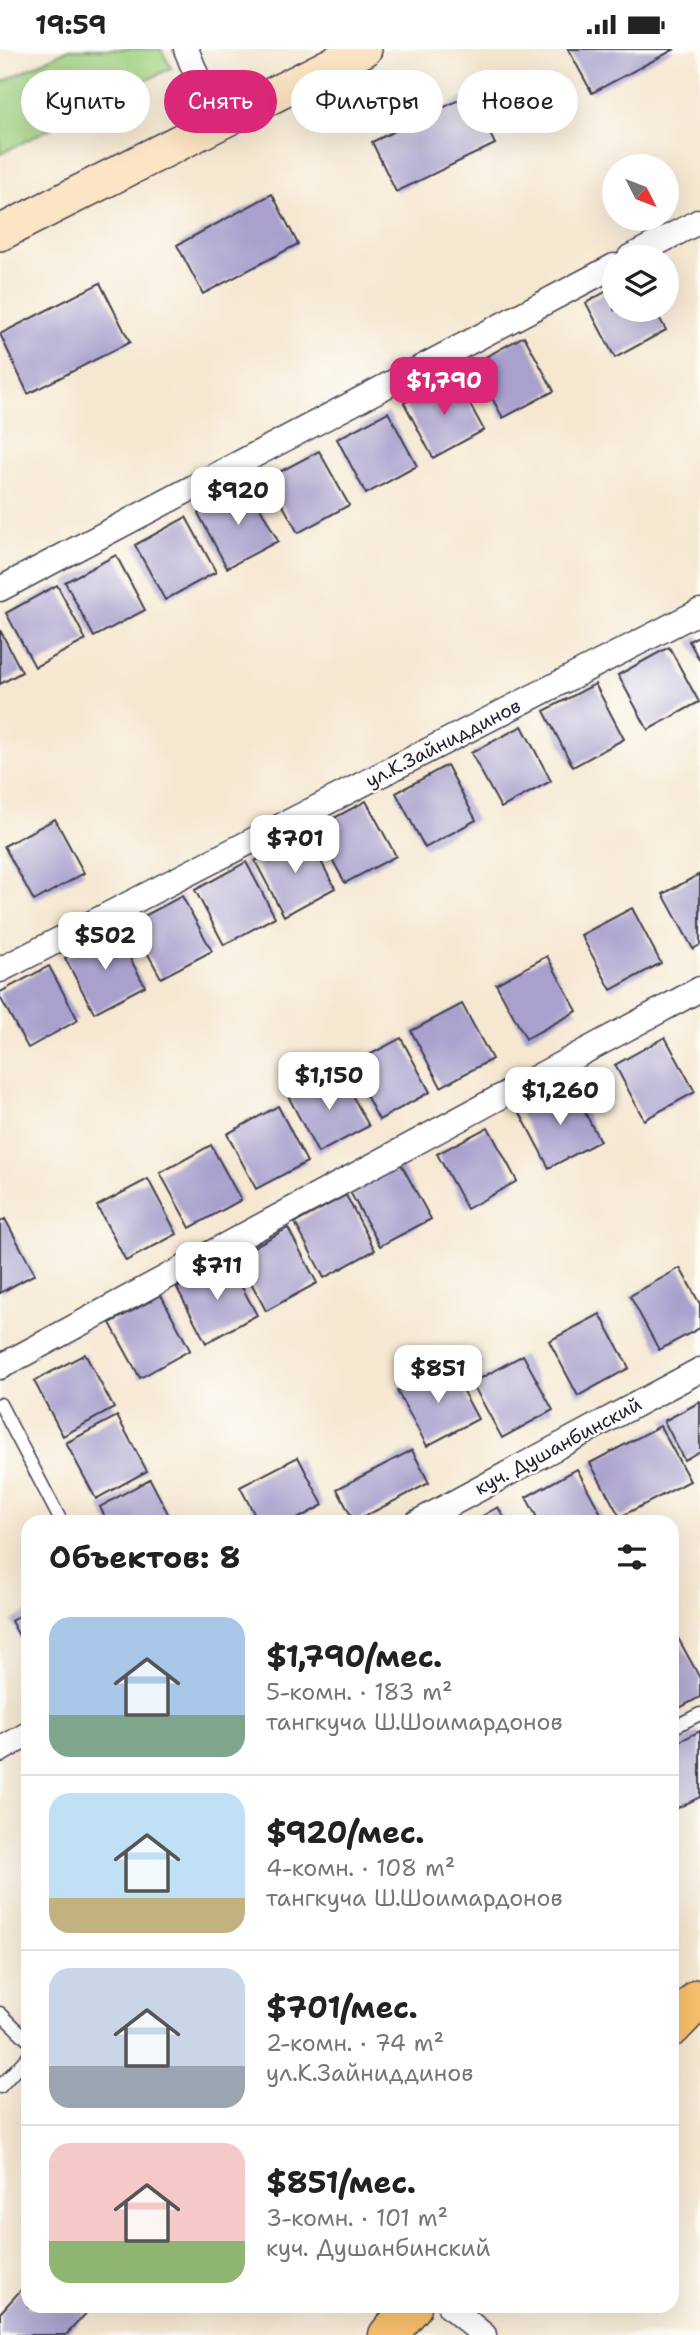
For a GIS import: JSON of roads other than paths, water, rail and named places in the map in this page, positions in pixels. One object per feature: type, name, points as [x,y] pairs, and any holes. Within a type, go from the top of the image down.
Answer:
[{"type":"main road","points":[[277,93],[364,49]]},
{"type":"main road","points":[[0,233],[198,133]]},
{"type":"main road","points":[[679,2020],[700,1998]]},
{"type":"main road","points":[[388,2335],[407,2313]]},
{"type":"street","points":[[186,49],[194,70]]},
{"type":"street","points":[[653,245],[700,221]]},
{"type":"street","points":[[0,589],[602,272]]},
{"type":"street","name":"ул.К.Зайниддинов","points":[[0,970],[700,611]]},
{"type":"street","points":[[0,1367],[700,989]]},
{"type":"street","name":"куч. Душанбинский","points":[[431,1515],[700,1370]]},
{"type":"street","points":[[0,1750],[21,1738]]},
{"type":"street","points":[[457,2313],[484,2335]]},
{"type":"lane","points":[[0,1403],[58,1515]]},
{"type":"lane","points":[[679,1724],[700,1714]]},
{"type":"lane","points":[[0,2013],[21,2033]]},
{"type":"lane","points":[[0,2087],[21,2064]]}]
